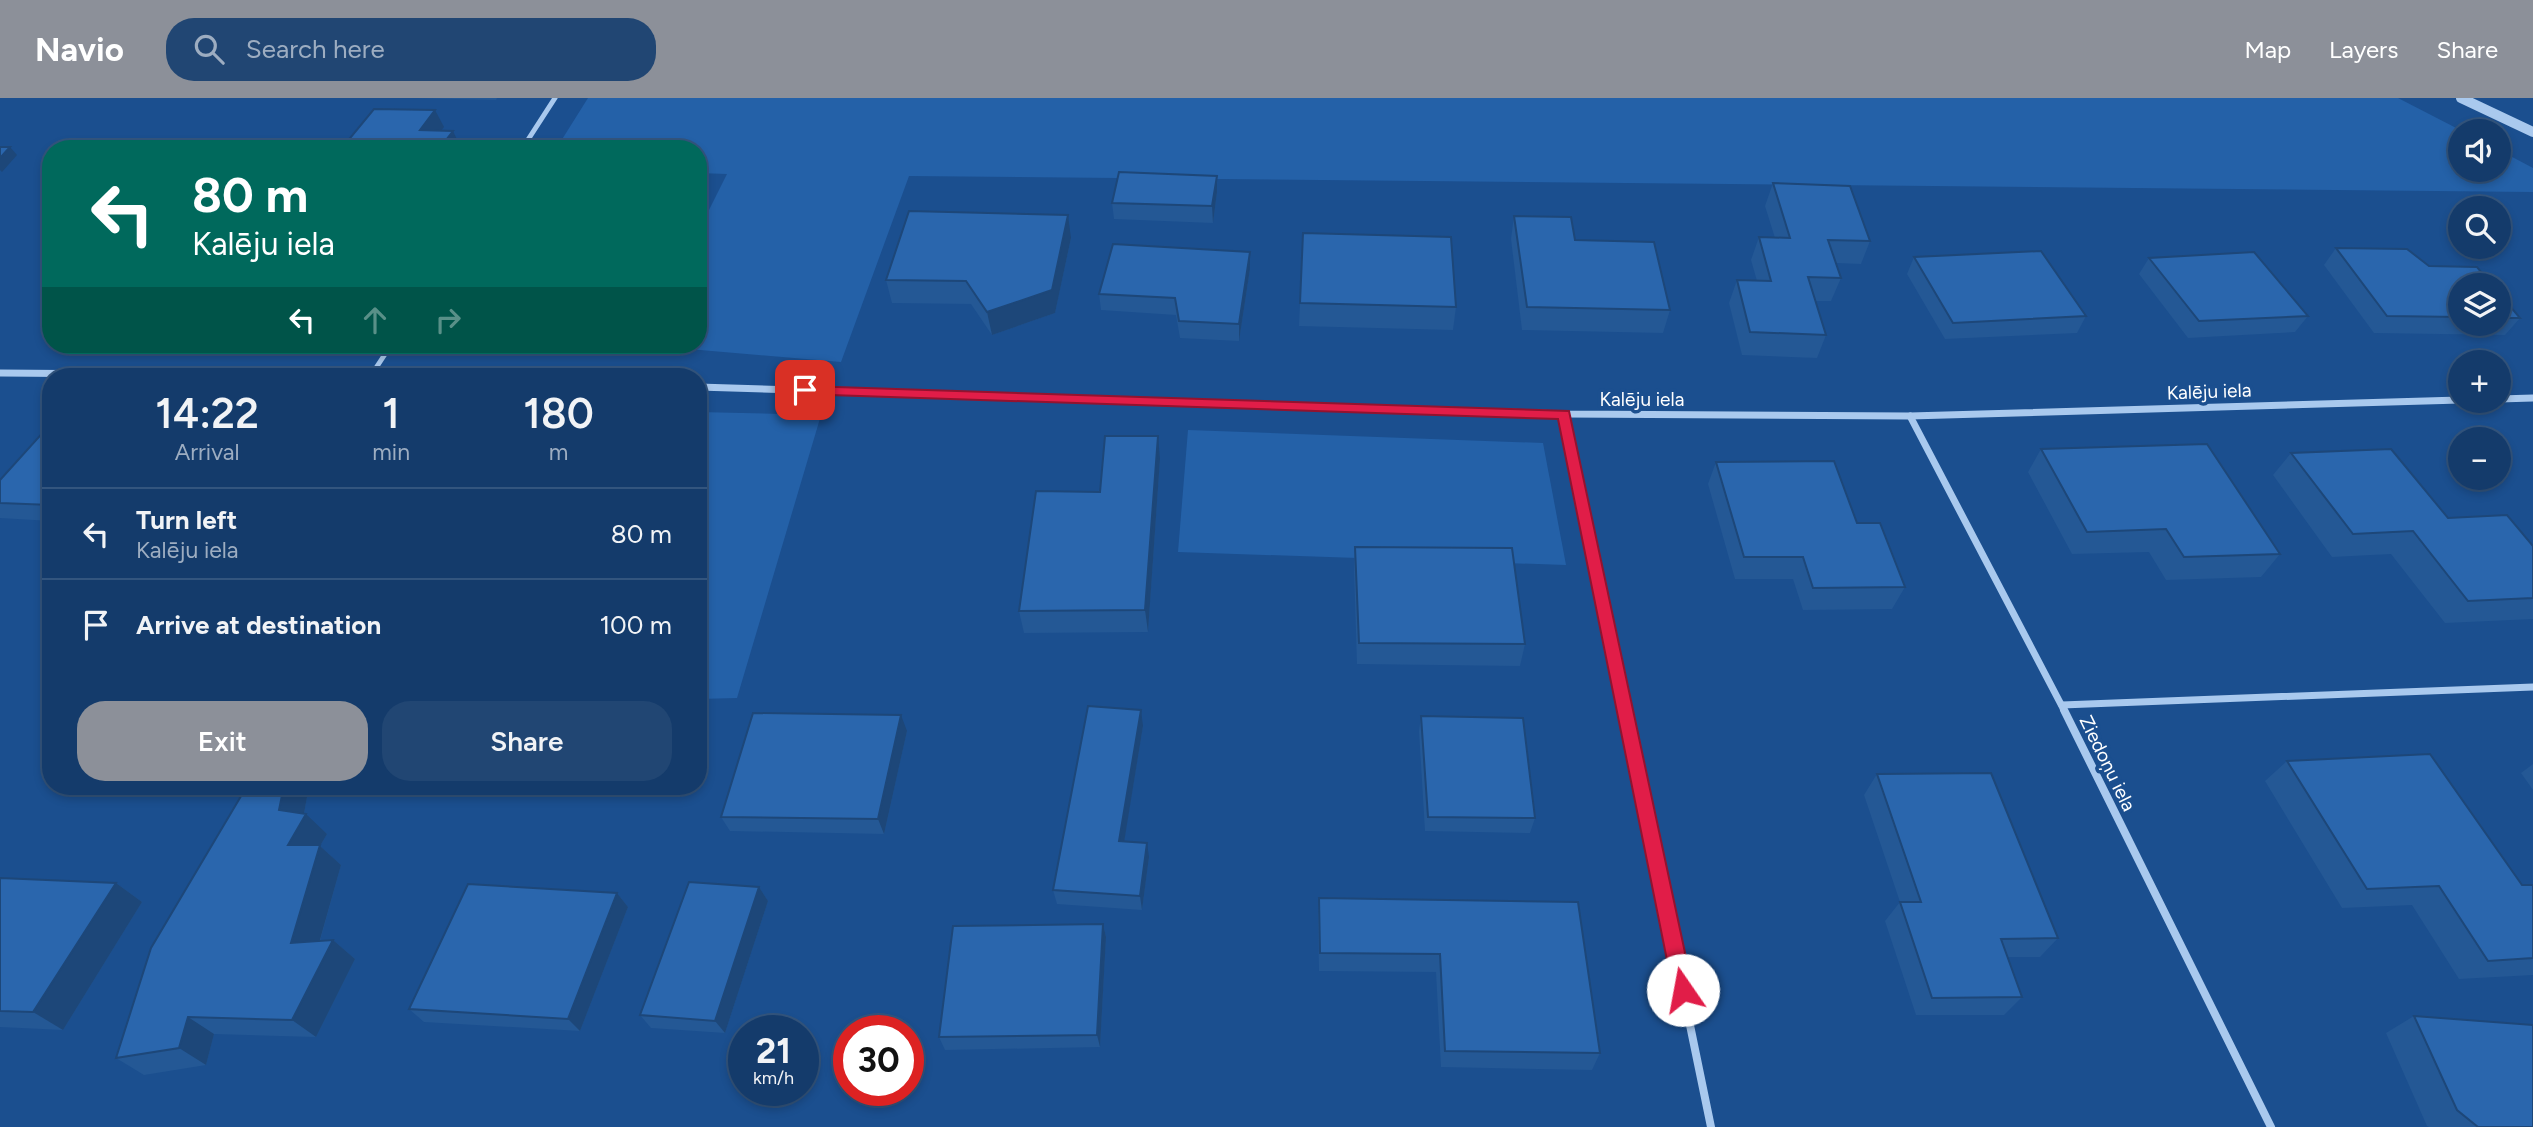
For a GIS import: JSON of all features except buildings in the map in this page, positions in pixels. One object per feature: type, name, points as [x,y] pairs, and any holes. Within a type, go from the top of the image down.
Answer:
[{"type":"street","points":[[528,140],[555,98]]},
{"type":"street","points":[[2461,98],[2533,132]]},
{"type":"street","points":[[0,373],[42,373]]},
{"type":"street","name":"Kalēju iela","points":[[707,387],[1564,414],[1910,416],[2448,400]]},
{"type":"street","points":[[2511,399],[2533,398]]},
{"type":"street","points":[[1564,414],[1711,1127]]},
{"type":"street","name":"Ziedoņu iela","points":[[1910,416],[2062,705],[2272,1127]]},
{"type":"street","points":[[2062,705],[2533,687]]},
{"type":"shaded area","points":[[588,98],[2398,98],[2448,124],[2448,182],[2511,182],[2511,156],[2533,168],[2533,192],[909,176],[841,362],[707,351],[707,214],[727,174],[707,173],[707,140],[562,140]]},
{"type":"shaded area","points":[[707,412],[821,415],[737,698],[707,699]]},
{"type":"shaded area","points":[[1188,430],[1543,443],[1566,565],[1178,552]]},
{"type":"route","points":[[805,390],[1564,414],[1683,990]]}]
